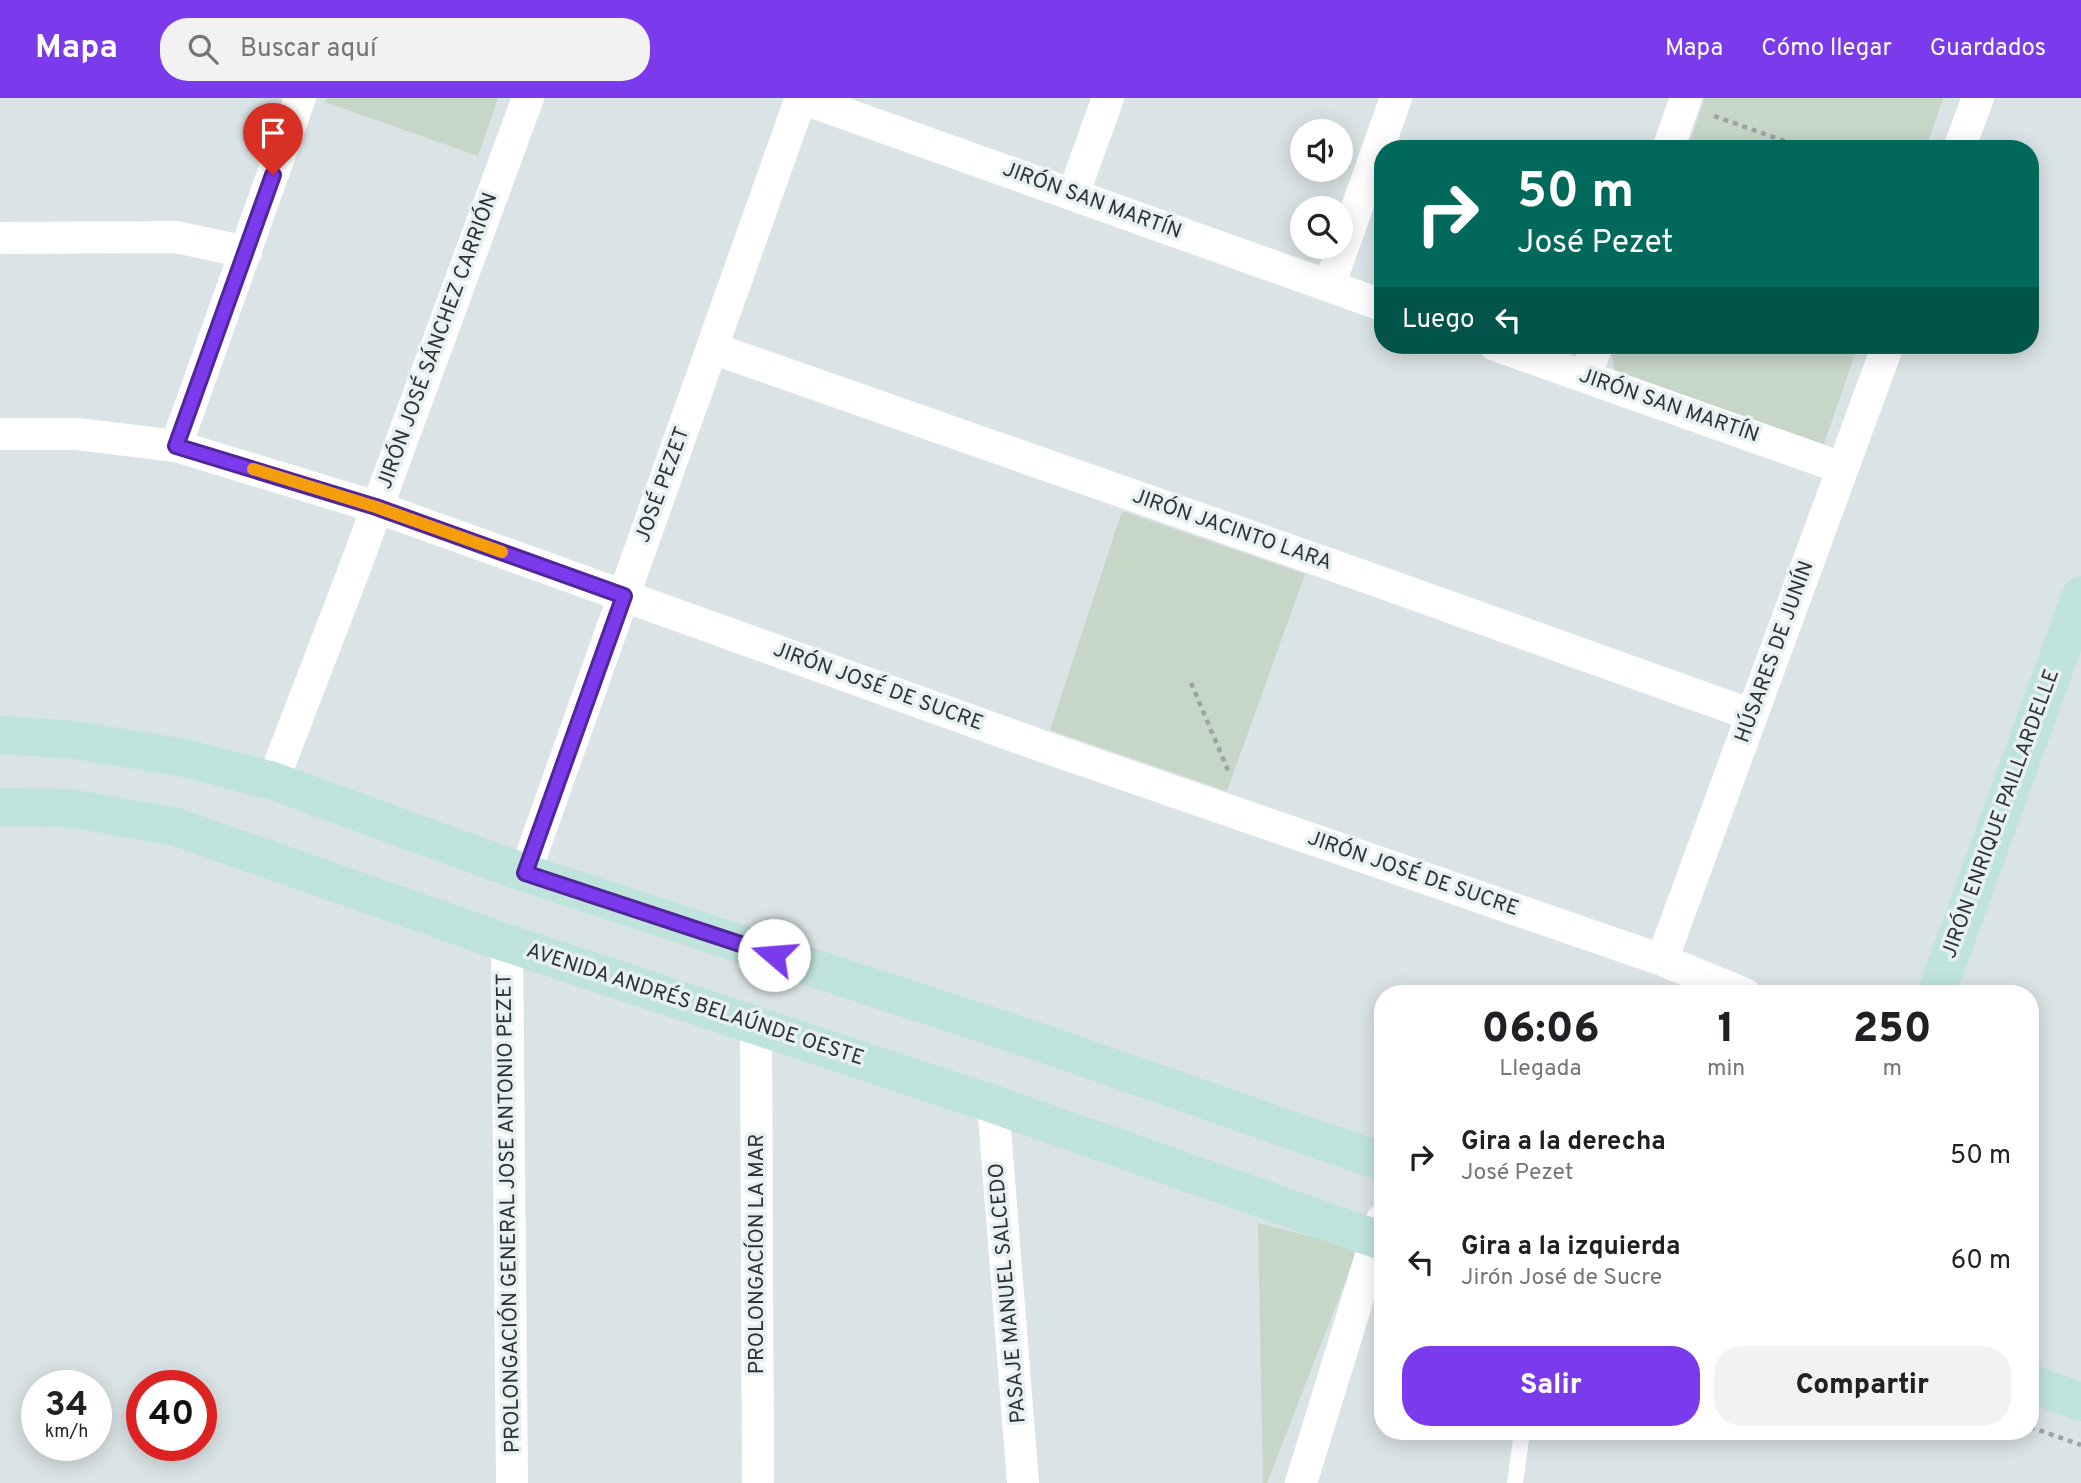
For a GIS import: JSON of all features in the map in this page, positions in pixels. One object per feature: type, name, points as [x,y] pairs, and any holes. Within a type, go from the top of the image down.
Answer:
[{"type":"street","points":[[176,446],[300,98]]},
{"type":"street","name":"JIRÓN JOSÉ SÁNCHEZ CARRIÓN","points":[[272,781],[528,98]]},
{"type":"street","name":"JIRÓN SAN MARTÍN","points":[[801,98],[1374,302]]},
{"type":"street","name":"JOSÉ PEZET","points":[[525,873],[801,98]]},
{"type":"street","points":[[1073,195],[1108,98]]},
{"type":"street","points":[[1381,140],[1396,98]]},
{"type":"street","points":[[1962,140],[1978,98]]},
{"type":"street","points":[[1674,140],[1698,106]]},
{"type":"street","points":[[1329,286],[1374,160]]},
{"type":"street","points":[[0,238],[176,237],[246,252]]},
{"type":"street","name":"JIRÓN JACINTO LARA","points":[[712,348],[1349,570],[1752,715]]},
{"type":"street","name":"JIRÓN SAN MARTÍN","points":[[1521,354],[1842,468]]},
{"type":"street","points":[[1586,377],[1594,354]]},
{"type":"street","name":"HÚSARES DE JUNÍN","points":[[1662,960],[1885,354]]},
{"type":"street","name":"JIRÓN JOSÉ DE SUCRE","points":[[0,434],[77,434],[176,446],[376,507],[1042,746],[1662,960],[1723,985]]},
{"type":"street","name":"JIRÓN ENRIQUE PAILLARDELLE","points":[[1939,985],[2073,640],[2081,594]]},
{"type":"street","points":[[0,735],[75,740],[185,758],[272,781],[525,873],[1032,1040],[1374,1159]]},
{"type":"street","name":"AVENIDA ANDRÉS BELAÚNDE OESTE","points":[[0,807],[70,808],[176,827],[507,943],[1374,1231]]},
{"type":"street","name":"PROLONGACIÓN GENERAL JOSE ANTONIO PEZET","points":[[507,943],[512,1483]]},
{"type":"street","name":"PROLONGACÍON LA MAR","points":[[756,1025],[758,1483]]},
{"type":"street","name":"PASAJE MANUEL SALCEDO","points":[[993,1104],[1023,1483]]},
{"type":"street","points":[[1301,1483],[1374,1252]]},
{"type":"street","points":[[2039,1386],[2081,1402]]},
{"type":"lane","points":[[1516,1483],[1521,1440]]},
{"type":"path","points":[[1698,106],[1784,140]]},
{"type":"path","points":[[1191,683],[1248,817]]},
{"type":"path","points":[[2039,1430],[2081,1445]]},
{"type":"green space","points":[[327,98],[498,98],[478,156],[325,102]]},
{"type":"green space","points":[[1705,98],[1943,98],[1929,140],[1690,140]]},
{"type":"green space","points":[[1612,354],[1855,354],[1824,444],[1615,372]]},
{"type":"green space","points":[[1122,511],[1305,574],[1227,791],[1050,730]]},
{"type":"green space","points":[[1258,1223],[1358,1249],[1267,1483],[1263,1483]]},
{"type":"slow traffic","points":[[253,469],[376,507],[502,552]]},
{"type":"route","points":[[273,175],[176,446],[376,507],[624,596],[525,873],[774,955]]}]
